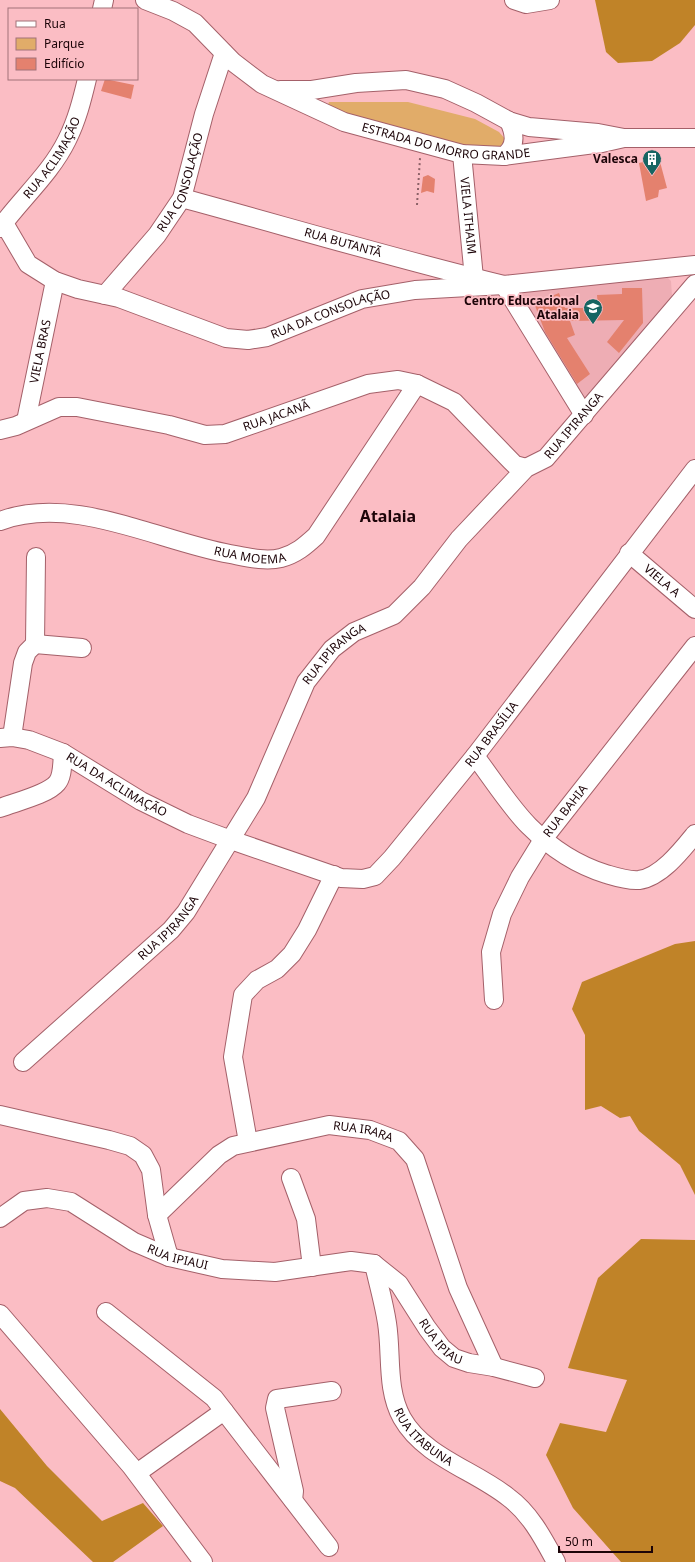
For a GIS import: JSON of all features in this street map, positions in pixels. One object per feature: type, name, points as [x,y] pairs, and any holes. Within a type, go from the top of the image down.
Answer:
[{"type":"street","name":"ESTRADA DO MORRO GRANDE","points":[[145,0],[173,11],[195,23],[233,62],[262,84],[344,122],[462,154],[504,156],[602,143],[624,138]]},
{"type":"street","points":[[514,0],[526,4],[550,0]]},
{"type":"street","name":"RUA CONSOLAÇÃO","points":[[105,295],[157,235],[182,198],[204,114],[224,52]]},
{"type":"street","name":"RUA ACLIMAÇÃO","points":[[2,226],[47,170],[66,142],[81,107],[87,80]]},
{"type":"street","name":"ESTRADA DO MORRO GRANDE","points":[[275,90],[312,90],[356,83],[406,80],[445,89],[476,103],[508,121],[530,127],[598,133],[624,138],[695,138]]},
{"type":"street","points":[[504,156],[510,151],[514,144],[514,131],[508,121]]},
{"type":"street","name":"VIELA ITHAIM","points":[[462,154],[474,278]]},
{"type":"street","name":"RUA BUTANTÃ","points":[[182,198],[354,245],[424,266],[504,285]]},
{"type":"street","name":"RUA DA CONSOLAÇÃO","points":[[2,226],[28,264],[55,281],[78,289],[119,298],[226,338],[248,340],[267,337],[362,299],[415,290],[504,285],[695,265]]},
{"type":"street","name":"VIELA BRAS","points":[[26,421],[55,281]]},
{"type":"street","name":"RUA IPIRANGA","points":[[23,1062],[171,930],[186,912],[256,798],[306,682],[332,649],[354,632],[394,614],[422,587],[458,539],[526,468],[546,458],[695,284]]},
{"type":"street","points":[[504,285],[584,415]]},
{"type":"street","name":"RUA JACANÃ","points":[[0,430],[16,426],[59,407],[77,407],[169,425],[205,435],[225,434],[368,384],[398,380],[417,384],[454,402],[515,465],[526,468]]},
{"type":"street","name":"RUA MOEMA","points":[[0,522],[16,516],[56,514],[100,518],[206,550],[254,558],[280,558],[299,551],[316,536],[417,384]]},
{"type":"street","name":"RUA BRASÍLIA","points":[[231,840],[334,876],[363,879],[375,876],[392,858],[475,756],[629,553],[695,469]]},
{"type":"street","name":"VIELA A","points":[[629,553],[695,609]]},
{"type":"street","points":[[6,738],[23,663],[27,652],[35,644],[36,557]]},
{"type":"street","points":[[35,644],[82,648]]},
{"type":"street","name":"RUA BAHIA","points":[[494,1000],[491,952],[502,914],[520,877],[544,838],[695,646]]},
{"type":"street","name":"RUA DA ACLIMAÇÃO","points":[[6,738],[29,740],[63,753],[141,801],[188,824],[231,840]]},
{"type":"street","points":[[0,808],[53,787],[57,783],[61,773],[63,753]]},
{"type":"street","points":[[475,756],[529,826],[557,850],[576,862],[622,879],[639,880],[653,875],[677,856],[695,834]]},
{"type":"street","points":[[248,1142],[233,1057],[243,995],[256,980],[278,969],[292,954],[312,922],[334,876]]},
{"type":"street","points":[[8,1117],[130,1146],[143,1154],[149,1163],[157,1215],[170,1257]]},
{"type":"street","name":"RUA IRARA","points":[[157,1215],[219,1154],[233,1146],[329,1125],[370,1130],[399,1141],[415,1159],[458,1288],[494,1367]]},
{"type":"street","points":[[291,1178],[306,1219],[312,1267]]},
{"type":"street","name":"RUA IPIAUI","points":[[0,1218],[24,1201],[47,1198],[71,1202],[134,1242],[170,1257],[222,1269],[275,1272],[351,1261],[374,1264]]},
{"type":"street","name":"RUA IPIAU","points":[[374,1264],[400,1284],[427,1328],[454,1358],[469,1363],[494,1367],[534,1378]]},
{"type":"street","name":"RUA ITABUNA","points":[[374,1264],[388,1323],[392,1396],[402,1418],[414,1435],[433,1450],[509,1497],[537,1528],[556,1562]]},
{"type":"street","points":[[106,1312],[214,1398],[329,1547]]},
{"type":"street","points":[[0,1314],[137,1474],[203,1562]]},
{"type":"street","points":[[293,1500],[294,1491],[274,1408],[277,1399],[332,1391]]},
{"type":"street","points":[[137,1474],[224,1411]]},
{"type":"path","points":[[417,204],[421,143]]},
{"type":"shaded area","points":[[595,0],[695,0],[695,25],[680,43],[652,61],[618,63],[606,52]]},
{"type":"shaded area","name":"Centro Educacional Atalaia","points":[[667,277],[671,281],[672,296],[584,403],[519,292]]},
{"type":"shaded area","points":[[695,941],[695,1195],[680,1165],[639,1131],[630,1116],[620,1118],[601,1106],[585,1110],[585,1035],[572,1009],[582,982],[675,944]]},
{"type":"shaded area","points":[[641,1239],[695,1240],[695,1562],[621,1562],[573,1508],[546,1455],[560,1423],[606,1432],[627,1380],[568,1368],[598,1278]]},
{"type":"shaded area","points":[[0,1409],[47,1466],[102,1521],[143,1503],[163,1526],[113,1562],[93,1562],[15,1488],[0,1481]]},
{"type":"green space","points":[[329,102],[408,102],[475,119],[499,132],[506,140],[502,146],[496,148],[454,145],[326,110]]},
{"type":"building","points":[[105,80],[134,85],[131,99],[101,91]]},
{"type":"building","name":"Valesca","points":[[659,158],[667,188],[659,190],[658,197],[646,201],[639,163]]},
{"type":"building","points":[[428,175],[435,179],[434,193],[427,191],[421,193],[423,177]]},
{"type":"building","points":[[622,288],[642,288],[643,323],[619,353],[607,342],[624,320],[570,321],[575,335],[567,338],[590,374],[577,384],[545,332],[534,303],[559,293],[565,308],[598,308],[597,295],[622,294]]},
{"type":"place","name":"Valesca","points":[[652,176]]},
{"type":"place","name":"Centro Educacional Atalaia","points":[[593,325]]},
{"type":"district","name":"Atalaia","points":[[388,516]]}]
